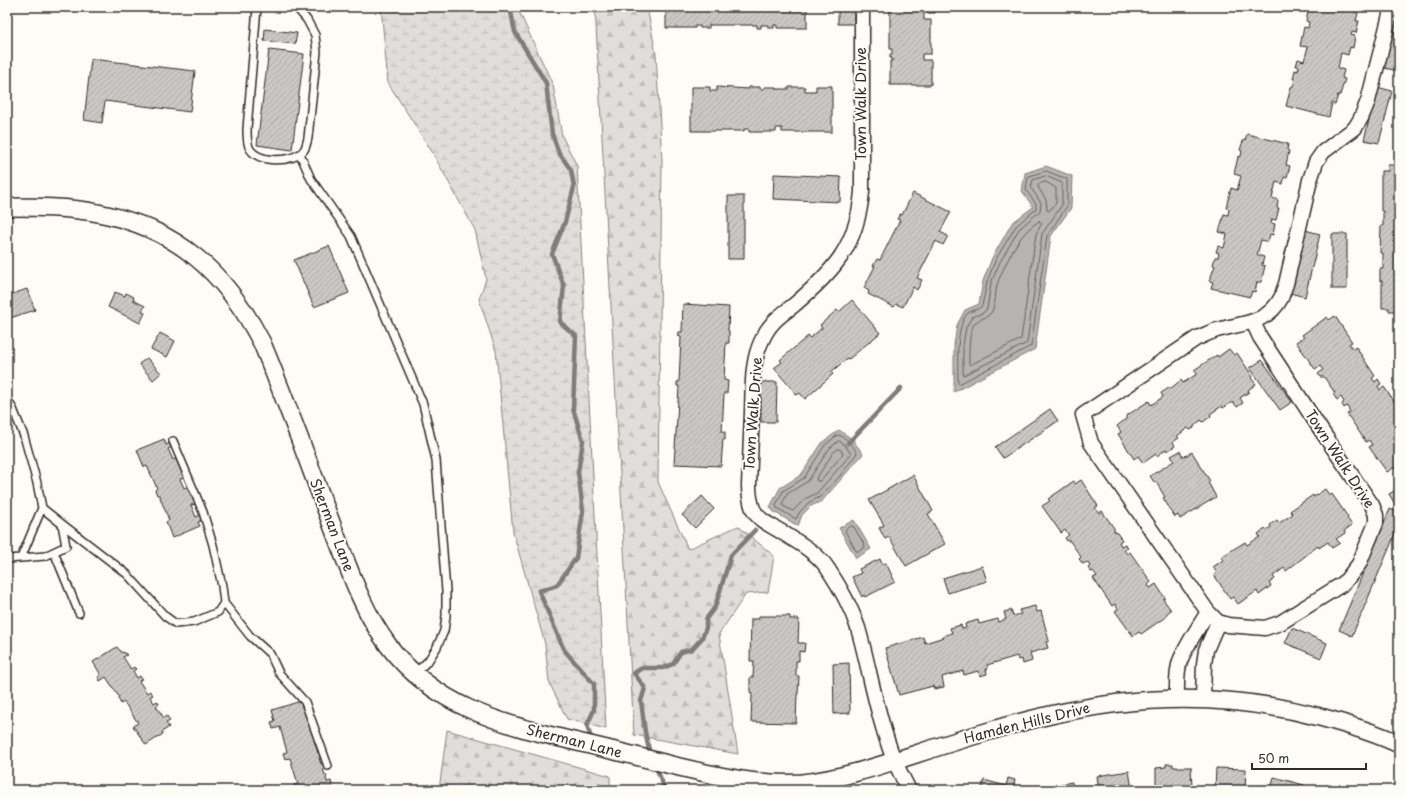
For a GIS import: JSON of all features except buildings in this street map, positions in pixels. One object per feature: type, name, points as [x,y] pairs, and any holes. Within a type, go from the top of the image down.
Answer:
[{"type":"street","name":"Town Walk Drive","points":[[862,7],[862,192],[859,213],[851,240],[831,271],[771,324],[756,354],[753,385],[749,485],[753,508],[759,518],[794,540],[820,559],[827,567],[843,593],[857,627],[874,697],[894,761],[910,790]]},
{"type":"street","points":[[1203,699],[1204,664],[1213,617],[1091,443],[1083,415],[1197,338],[1214,331],[1252,322],[1266,315],[1275,307],[1281,298],[1286,284],[1310,180],[1316,162],[1323,152],[1355,128],[1361,118],[1368,101],[1392,7]]},
{"type":"street","name":"Sherman Lane","points":[[7,207],[65,209],[97,212],[150,228],[177,243],[195,256],[213,272],[231,292],[250,318],[262,343],[356,586],[373,622],[386,642],[415,674],[444,696],[484,716],[522,728],[726,778]]},
{"type":"street","name":"Town Walk Drive","points":[[1213,617],[1228,625],[1265,628],[1280,623],[1344,583],[1359,564],[1376,523],[1376,515],[1372,505],[1260,337],[1252,322]]},
{"type":"street","points":[[1176,698],[1177,676],[1180,662],[1188,646],[1213,617]]},
{"type":"street","name":"Hamden Hills Drive","points":[[726,778],[763,783],[802,783],[848,774],[1037,717],[1080,708],[1128,701],[1176,698],[1256,704],[1299,712],[1345,724],[1399,744]]},
{"type":"lane","points":[[257,7],[247,129],[249,148],[253,154],[264,159],[279,160],[292,158],[300,154],[304,149],[308,138],[317,52],[315,35],[307,20],[296,7]]},
{"type":"lane","points":[[300,154],[311,179],[351,236],[423,404],[436,460],[446,592],[446,616],[444,631],[437,647],[428,661],[415,674]]},
{"type":"lane","points":[[7,399],[13,409],[24,436],[42,508],[21,558]]},
{"type":"lane","points":[[173,441],[205,519],[215,552],[224,603],[250,636],[270,654],[279,673],[306,702],[328,766]]},
{"type":"lane","points":[[42,508],[126,574],[165,616],[176,624],[194,622],[218,612],[224,603]]},
{"type":"lane","points":[[7,560],[45,556],[66,546],[62,524]]},
{"type":"lane","points":[[54,552],[80,613]]},
{"type":"green space","points":[[381,7],[517,7],[553,85],[562,136],[577,166],[606,729],[567,719],[549,682],[545,644],[513,532],[496,351],[479,299],[486,279],[475,230],[431,150],[388,83]]},
{"type":"green space","points":[[595,7],[647,7],[656,54],[662,161],[658,482],[688,549],[738,526],[774,556],[768,592],[746,594],[719,634],[738,754],[634,735]]},
{"type":"green space","points":[[447,730],[610,776],[610,790],[439,790]]},
{"type":"water","points":[[1046,166],[1072,176],[1071,208],[1051,236],[1035,349],[954,392],[954,345],[957,325],[965,310],[979,304],[983,281],[992,258],[1012,223],[1033,207],[1022,191],[1025,173]]},
{"type":"water","points":[[839,430],[852,439],[863,454],[822,501],[811,506],[802,515],[798,526],[774,512],[770,507],[780,488],[801,475],[822,443]]},
{"type":"water","points":[[854,520],[871,549],[856,558],[839,528]]},
{"type":"waterway","points":[[510,7],[515,32],[546,83],[552,134],[559,153],[571,170],[574,187],[565,222],[552,254],[564,286],[560,322],[576,336],[573,409],[583,441],[578,472],[583,511],[576,558],[557,585],[539,591],[564,650],[594,684],[594,710],[587,725],[590,735],[594,741]]},
{"type":"waterway","points":[[848,443],[901,388]]},
{"type":"waterway","points":[[650,754],[645,732],[641,701],[645,688],[634,673],[642,668],[663,668],[673,664],[681,652],[692,649],[702,638],[706,628],[706,619],[715,607],[731,555],[755,530]]},
{"type":"waterway","points":[[655,765],[664,790]]}]
